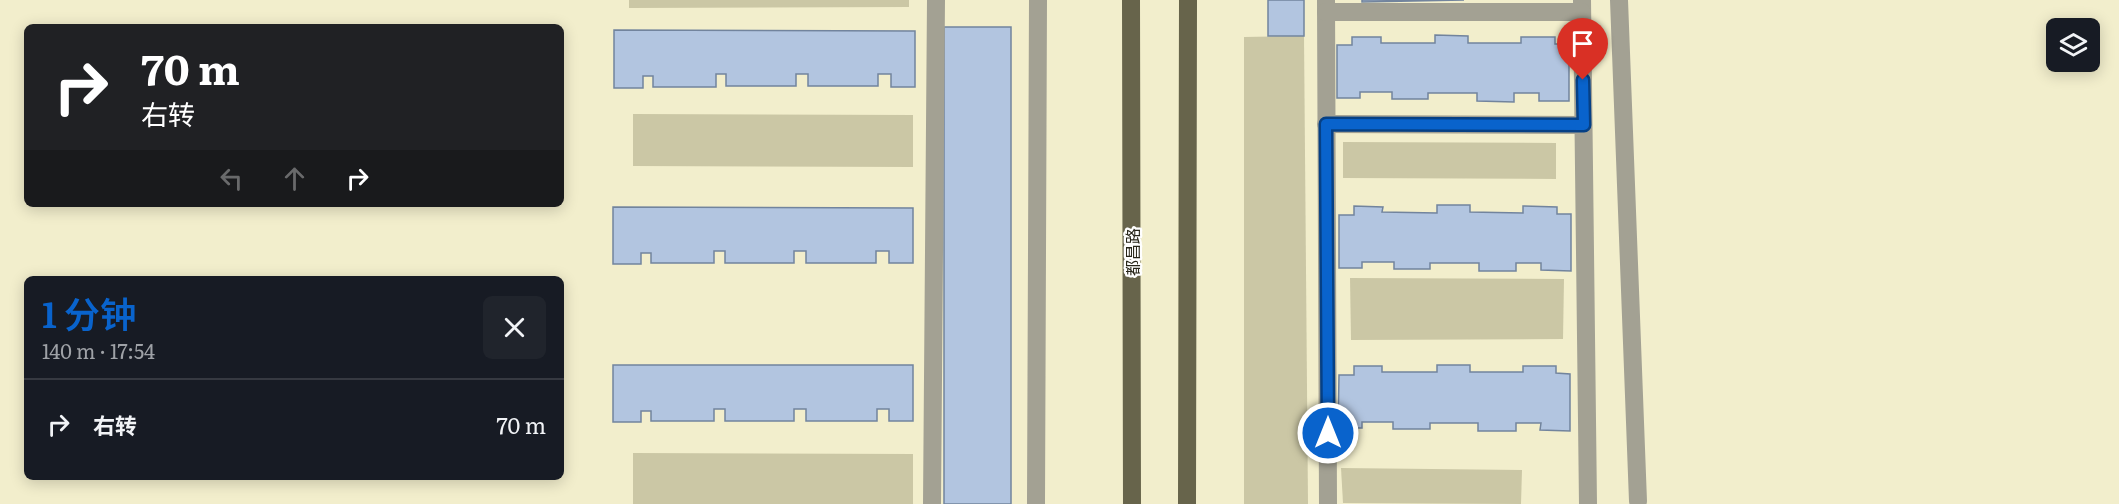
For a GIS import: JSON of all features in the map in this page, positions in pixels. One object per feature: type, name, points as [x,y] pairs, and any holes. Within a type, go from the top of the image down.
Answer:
[{"type":"main road","name":"都昌路","points":[[1131,0],[1132,504]]},
{"type":"main road","points":[[1187,504],[1188,0]]},
{"type":"lane","points":[[932,504],[936,0]]},
{"type":"lane","points":[[1035,504],[1038,0]]},
{"type":"lane","points":[[1619,0],[1638,501]]},
{"type":"lane","points":[[1328,504],[1326,6],[1582,6],[1588,504]]},
{"type":"lane","points":[[1326,124],[1584,125]]},
{"type":"shaded area","points":[[629,0],[909,0],[909,7],[629,8]]},
{"type":"shaded area","points":[[1304,36],[1308,504],[1244,504],[1244,37]]},
{"type":"shaded area","points":[[633,114],[913,115],[913,167],[633,166]]},
{"type":"shaded area","points":[[1343,142],[1556,143],[1556,179],[1343,178]]},
{"type":"shaded area","points":[[1350,278],[1564,279],[1563,339],[1351,340]]},
{"type":"shaded area","points":[[633,453],[913,454],[913,504],[633,504]]},
{"type":"shaded area","points":[[1341,468],[1522,470],[1521,504],[1343,503]]},
{"type":"building","points":[[1268,0],[1304,0],[1304,36],[1268,36]]},
{"type":"building","points":[[1362,0],[1464,0],[1362,2]]},
{"type":"building","points":[[944,27],[1011,27],[1011,504],[944,504]]},
{"type":"building","points":[[614,30],[915,31],[915,87],[891,87],[891,74],[878,74],[878,86],[808,86],[808,74],[796,74],[796,86],[726,86],[726,74],[716,74],[716,87],[653,87],[653,76],[643,76],[643,88],[614,88]]},
{"type":"building","points":[[1435,35],[1468,36],[1468,43],[1521,43],[1521,37],[1555,37],[1555,44],[1569,44],[1569,101],[1539,101],[1539,93],[1514,93],[1514,102],[1477,101],[1477,93],[1428,93],[1428,99],[1392,99],[1392,92],[1360,92],[1360,98],[1337,98],[1337,45],[1352,45],[1352,37],[1381,37],[1381,43],[1435,43]]},
{"type":"building","points":[[1437,205],[1470,205],[1470,212],[1523,213],[1523,206],[1557,207],[1557,214],[1571,214],[1571,271],[1541,270],[1541,263],[1516,263],[1516,271],[1479,271],[1479,263],[1430,263],[1430,269],[1394,269],[1394,262],[1362,262],[1362,268],[1339,268],[1339,215],[1354,215],[1354,206],[1383,207],[1382,212],[1437,213]]},
{"type":"building","points":[[613,207],[913,208],[913,263],[889,263],[889,251],[876,251],[876,263],[806,263],[806,251],[794,251],[794,263],[725,263],[725,251],[714,251],[714,263],[651,263],[651,253],[641,253],[641,264],[613,264]]},
{"type":"building","points":[[613,365],[913,365],[913,421],[889,421],[889,409],[877,409],[877,421],[806,421],[806,409],[794,409],[794,421],[725,421],[725,409],[714,409],[714,421],[651,421],[651,411],[641,411],[641,422],[613,422]]},
{"type":"building","points":[[1437,365],[1470,365],[1470,372],[1523,372],[1523,366],[1556,366],[1556,373],[1570,374],[1570,431],[1540,430],[1541,423],[1516,423],[1516,431],[1478,431],[1478,423],[1430,423],[1430,429],[1393,429],[1393,422],[1362,422],[1362,428],[1338,428],[1339,375],[1354,375],[1354,366],[1382,366],[1382,372],[1437,372]]},
{"type":"route","points":[[1328,433],[1326,124],[1584,125],[1583,80]]}]
